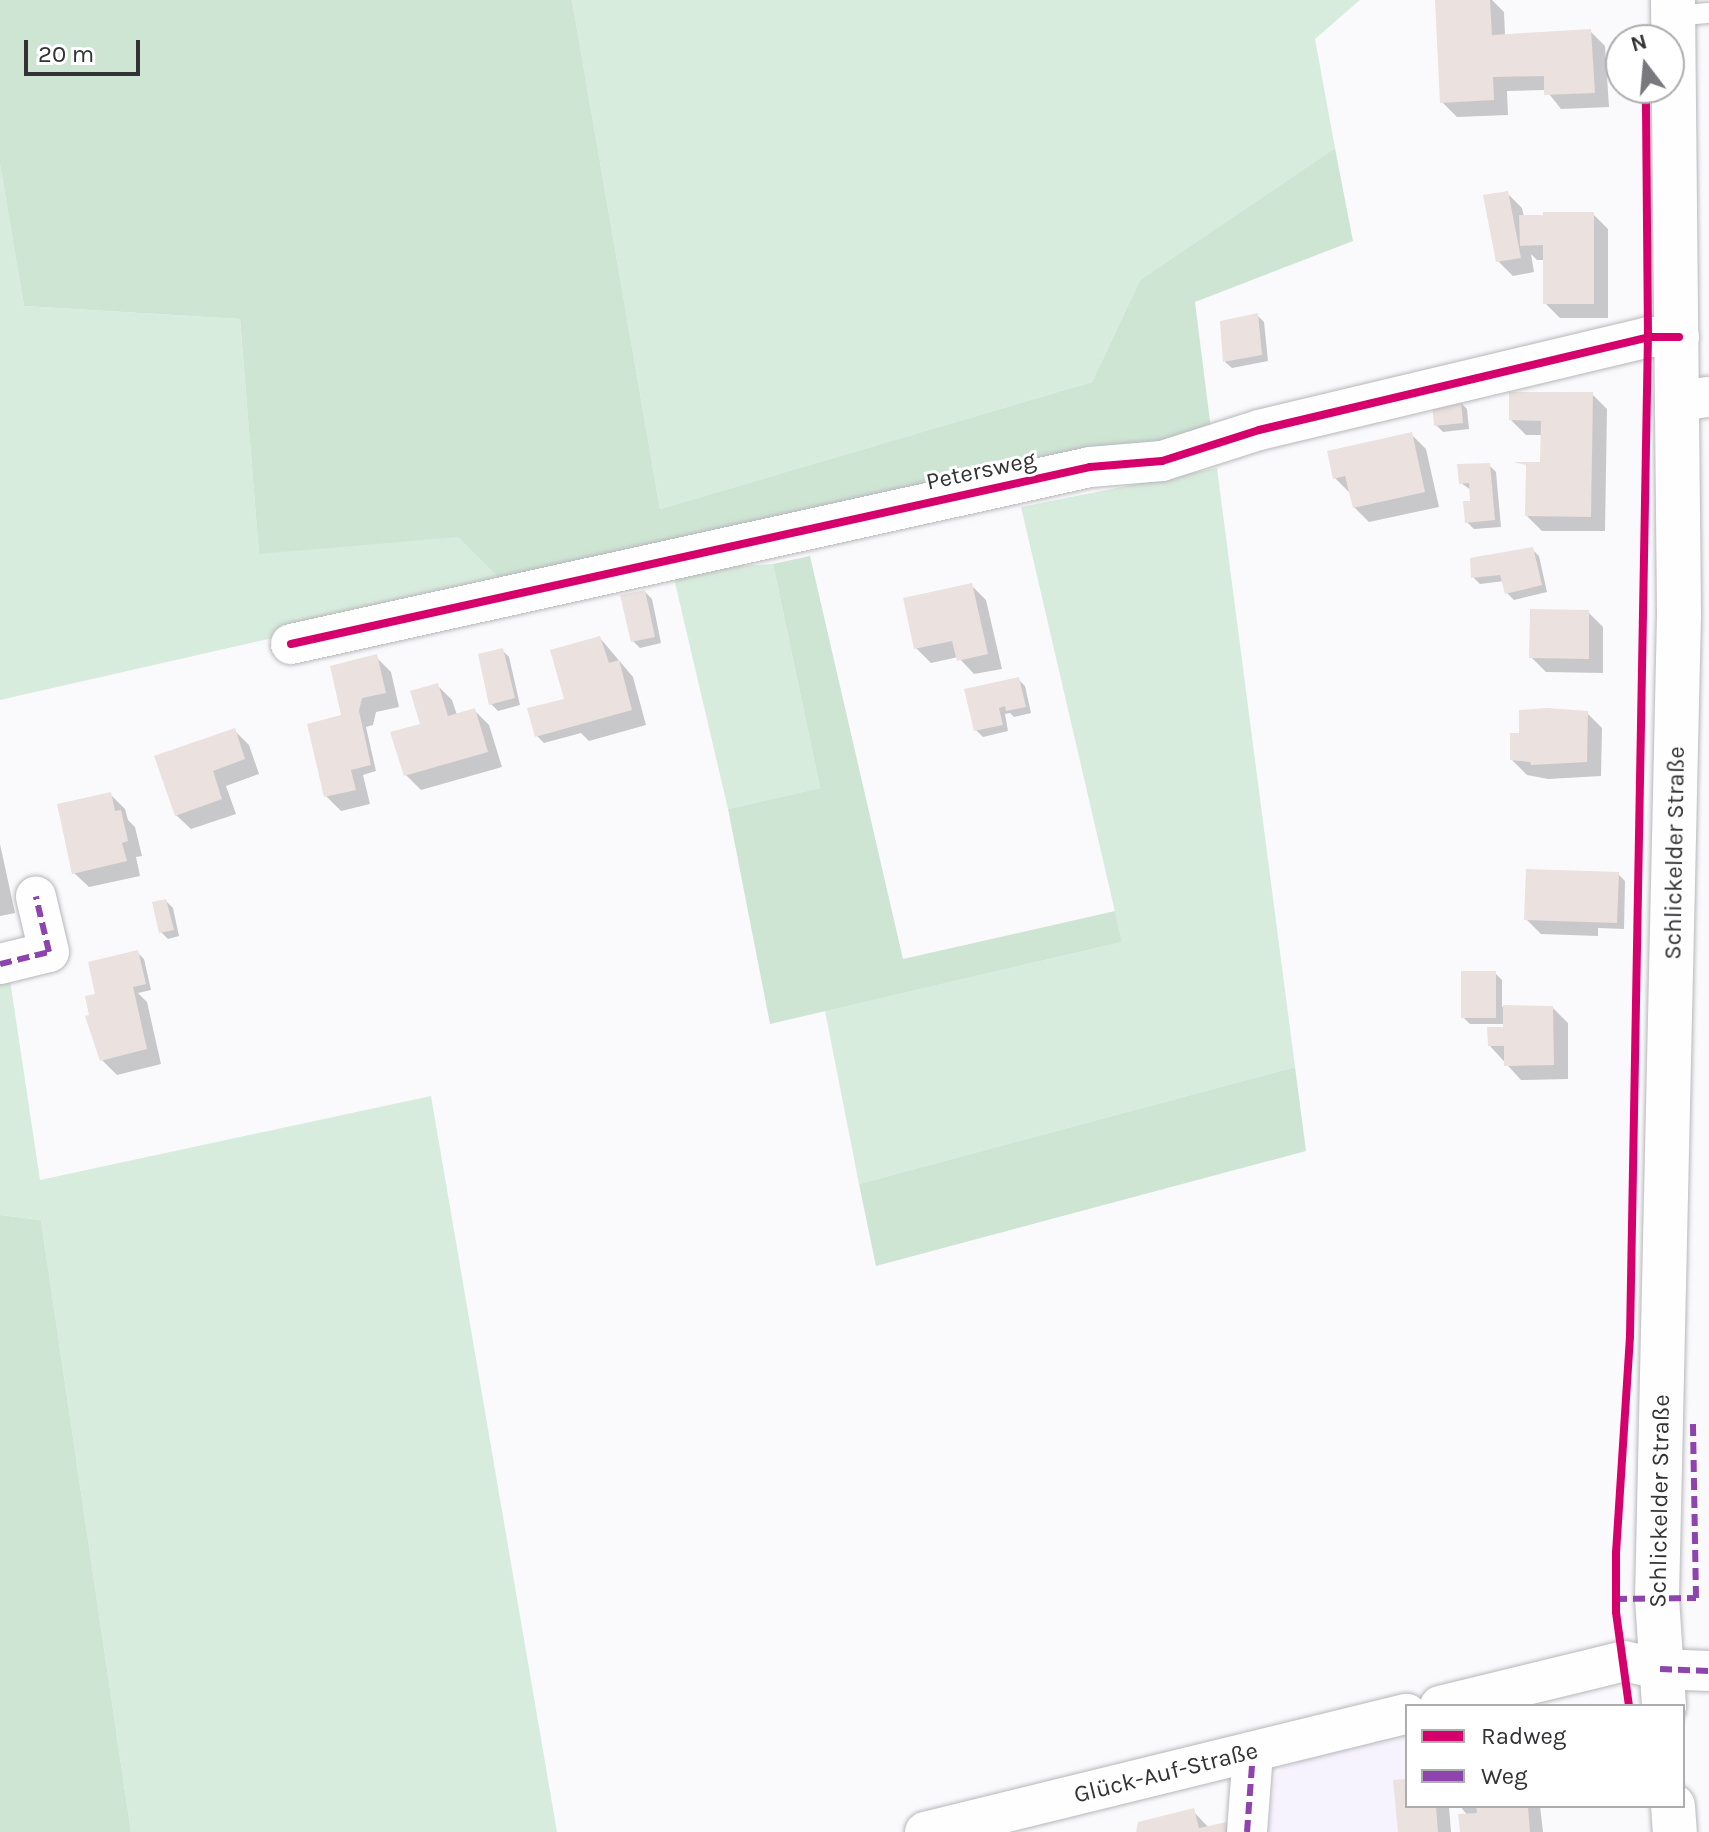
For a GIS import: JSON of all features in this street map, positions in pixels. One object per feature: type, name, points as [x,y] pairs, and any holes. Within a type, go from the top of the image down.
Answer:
[{"type":"main road","name":"Schlickelder Straße","points":[[1662,1687],[1657,1599],[1694,399],[1679,337],[1685,10]]},
{"type":"main road","points":[[1673,1808],[1675,1832]]},
{"type":"street","name":"Petersweg","points":[[291,644],[1090,467],[1162,461],[1259,430],[1648,337],[1679,337]]},
{"type":"street","points":[[0,964],[49,952],[36,897]]},
{"type":"street","points":[[1448,1704],[1624,1661],[1662,1687],[1709,1671]]},
{"type":"street","name":"Glück-Auf-Straße","points":[[925,1832],[1405,1714]]},
{"type":"street","points":[[1247,1832],[1253,1752]]},
{"type":"shaded area","points":[[1405,1734],[1405,1808],[1436,1808],[1438,1832],[1268,1832],[1275,1777],[1284,1766]]},
{"type":"green space","points":[[0,0],[572,0],[660,509],[1092,382],[1140,280],[1335,148],[1353,241],[1195,302],[1212,437],[506,585],[458,537],[259,554],[240,319],[24,306],[0,165]]},
{"type":"green space","points":[[572,0],[1360,0],[1315,39],[1335,148],[1140,280],[1092,382],[660,509]]},
{"type":"green space","points":[[0,165],[24,306],[240,319],[259,553],[458,536],[506,585],[0,700]]},
{"type":"green space","points":[[1217,468],[1295,1067],[859,1184],[825,1011],[1122,942],[1021,507]]},
{"type":"green space","points":[[810,556],[903,959],[1115,911],[1122,942],[770,1024],[728,809],[820,788],[773,564]]},
{"type":"green space","points":[[773,564],[820,788],[728,809],[672,570]]},
{"type":"green space","points":[[10,980],[40,1180],[431,1096],[557,1832],[131,1832],[41,1220],[0,1215],[0,982]]},
{"type":"green space","points":[[1295,1067],[1306,1151],[876,1266],[859,1184]]},
{"type":"green space","points":[[0,1215],[41,1220],[131,1832],[0,1832]]},
{"type":"building","points":[[1435,0],[1490,0],[1492,35],[1591,29],[1595,93],[1544,95],[1544,76],[1493,77],[1494,100],[1440,103]]},
{"type":"building","points":[[1508,191],[1521,258],[1496,262],[1483,195]]},
{"type":"building","points":[[1543,212],[1594,212],[1594,304],[1543,304],[1543,245],[1520,246],[1519,215],[1543,215]]},
{"type":"building","points":[[1258,313],[1262,355],[1223,362],[1220,321]]},
{"type":"building","points":[[1509,392],[1593,392],[1591,517],[1525,516],[1526,465],[1513,462],[1540,462],[1541,421],[1509,420]]},
{"type":"building","points":[[1461,400],[1463,423],[1434,426],[1432,403]]},
{"type":"building","points":[[1412,432],[1425,492],[1353,508],[1345,476],[1333,479],[1327,451]]},
{"type":"building","points":[[1490,463],[1495,520],[1465,523],[1463,501],[1470,501],[1469,483],[1459,484],[1457,464]]},
{"type":"building","points":[[1533,547],[1542,585],[1505,594],[1500,575],[1471,578],[1470,558]]},
{"type":"building","points":[[972,583],[988,654],[957,661],[952,641],[914,649],[903,598]]},
{"type":"building","points":[[645,590],[655,637],[631,642],[620,595]]},
{"type":"building","points":[[1530,609],[1589,610],[1589,659],[1529,658]]},
{"type":"building","points":[[600,636],[609,663],[619,660],[632,710],[535,737],[527,708],[564,699],[550,650]]},
{"type":"building","points":[[503,648],[515,698],[489,705],[478,654]]},
{"type":"building","points":[[377,654],[386,693],[362,698],[359,711],[371,765],[351,770],[356,790],[324,797],[307,724],[341,715],[330,666]]},
{"type":"building","points":[[1019,677],[1026,707],[1006,711],[1005,706],[999,708],[1003,725],[974,731],[964,689]]},
{"type":"building","points":[[438,683],[448,716],[475,708],[488,752],[404,776],[390,732],[420,724],[410,691]]},
{"type":"building","points":[[1547,708],[1588,711],[1587,762],[1531,765],[1530,762],[1510,760],[1510,733],[1519,733],[1519,710]]},
{"type":"building","points":[[235,728],[245,759],[213,771],[222,799],[175,816],[154,756]]},
{"type":"building","points":[[111,792],[115,811],[121,810],[128,841],[122,843],[127,861],[72,874],[57,804]]},
{"type":"building","points":[[1526,869],[1619,872],[1617,923],[1524,920]]},
{"type":"building","points":[[166,899],[174,930],[159,933],[152,902]]},
{"type":"building","points":[[138,950],[146,984],[133,987],[147,1049],[100,1061],[85,1016],[89,1015],[85,996],[95,994],[88,962]]},
{"type":"building","points":[[1461,971],[1496,971],[1496,1018],[1461,1018]]},
{"type":"building","points":[[1503,1005],[1553,1006],[1554,1065],[1504,1066],[1504,1046],[1488,1046],[1487,1027],[1503,1027]]},
{"type":"building","points":[[1405,1779],[1405,1808],[1436,1808],[1438,1832],[1398,1832],[1393,1780]]},
{"type":"building","points":[[1194,1808],[1199,1828],[1227,1822],[1226,1832],[1136,1832],[1138,1822]]},
{"type":"building","points":[[1476,1808],[1528,1808],[1530,1832],[1460,1832],[1458,1814],[1477,1813]]},
{"type":"marked path","points":[[0,964],[49,952],[36,897]]},
{"type":"marked path","points":[[1615,1599],[1696,1598],[1693,1418]]},
{"type":"marked path","points":[[1660,1669],[1709,1671]]},
{"type":"marked path","points":[[1247,1832],[1253,1752]]},
{"type":"cycle path","points":[[1629,1704],[1616,1612],[1616,1553],[1630,1336],[1648,337],[1646,104]]},
{"type":"cycle path","points":[[291,644],[1090,467],[1162,461],[1259,430],[1648,337],[1679,337]]}]
